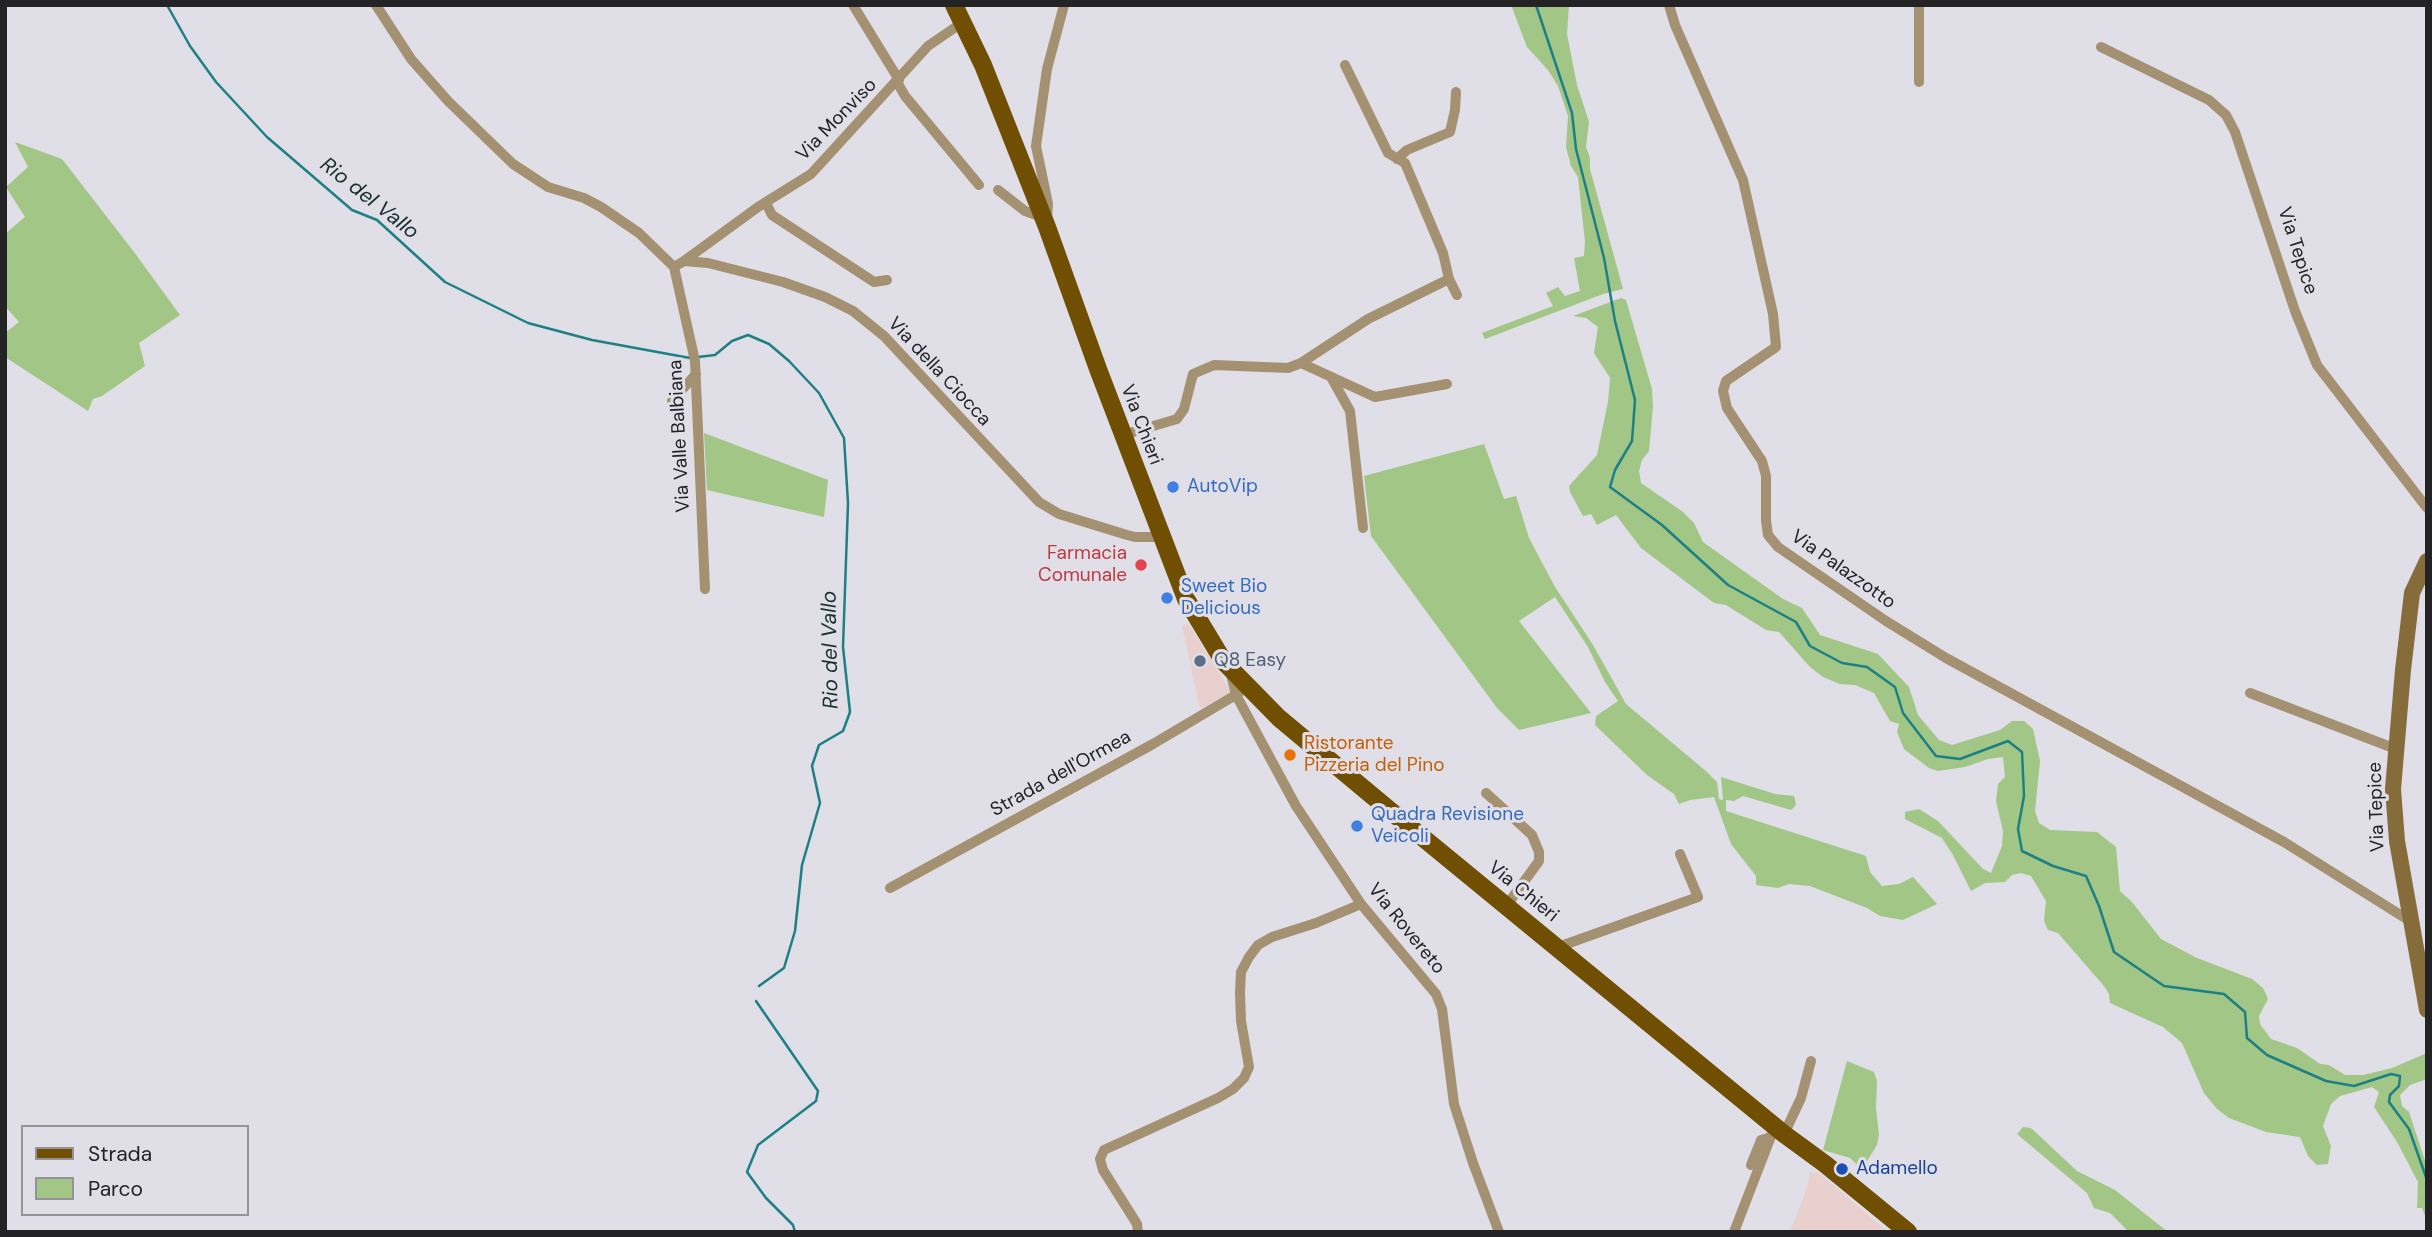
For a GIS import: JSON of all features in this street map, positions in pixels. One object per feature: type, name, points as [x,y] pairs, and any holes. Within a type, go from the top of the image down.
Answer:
[{"type":"main road","name":"Via Chieri","points":[[954,5],[983,65],[1186,599],[1242,692],[1279,718],[1558,947],[1777,1133],[1825,1164],[1908,1232]]},
{"type":"main road","name":"Via Chieri","points":[[1806,1152],[1820,1168],[1896,1232]]},
{"type":"street","points":[[376,5],[411,59],[448,101],[513,164],[548,187],[584,198],[601,207],[679,264]]},
{"type":"street","name":"Via Monviso","points":[[853,5],[905,96],[979,185]]},
{"type":"street","points":[[998,190],[1044,222],[1048,204],[1036,146],[1048,69],[1064,5]]},
{"type":"street","name":"Via Palazzotto","points":[[1669,5],[1675,25],[1743,180],[1773,314],[1776,346],[1726,381],[1723,391],[1727,408],[1762,461],[1766,476],[1768,535],[1778,547],[1886,621],[1946,658],[2284,842],[2410,921]]},
{"type":"street","points":[[1919,5],[1919,82]]},
{"type":"street","name":"Via Monviso","points":[[679,264],[811,174],[928,46],[963,22]]},
{"type":"street","name":"Via Tepice","points":[[2101,47],[2209,100],[2226,115],[2235,132],[2295,311],[2317,365],[2427,508]]},
{"type":"street","points":[[1346,65],[1388,152],[1405,163],[1443,253],[1449,279],[1457,295]]},
{"type":"street","points":[[1397,159],[1407,150],[1450,132],[1456,92]]},
{"type":"street","points":[[766,203],[772,215],[874,282],[887,280]]},
{"type":"street","name":"Via della Ciocca","points":[[679,264],[708,262],[783,282],[825,297],[853,311],[884,336],[1039,502],[1059,514],[1126,535],[1161,537]]},
{"type":"street","name":"Via Valle Balbiana","points":[[679,264],[696,374],[705,589]]},
{"type":"street","points":[[1123,435],[1177,419],[1184,409],[1193,374],[1214,365],[1288,368],[1301,363],[1368,319],[1449,279]]},
{"type":"street","points":[[1301,363],[1375,397],[1447,384]]},
{"type":"street","points":[[672,401],[696,374]]},
{"type":"street","points":[[1331,377],[1350,411],[1363,528]]},
{"type":"street","name":"Via Tepice","points":[[2427,561],[2412,593],[2393,789],[2410,921],[2427,1010]]},
{"type":"street","name":"Strada dell'Ormea","points":[[890,888],[1153,744],[1242,692]]},
{"type":"street","name":"Via Rovereto","points":[[1242,692],[1296,806],[1362,904],[1424,979],[1442,1009],[1454,1104],[1499,1232]]},
{"type":"street","points":[[2250,693],[2396,749]]},
{"type":"street","points":[[1486,793],[1532,835],[1539,852],[1539,862],[1507,905]]},
{"type":"street","points":[[1558,947],[1698,897],[1680,854]]},
{"type":"street","points":[[1138,1232],[1137,1224],[1103,1171],[1100,1159],[1104,1150],[1233,1089],[1244,1078],[1249,1067],[1241,1021],[1240,992],[1241,972],[1249,957],[1258,945],[1272,937],[1362,904]]},
{"type":"street","points":[[1734,1232],[1777,1133],[1801,1098],[1811,1061]]},
{"type":"street","points":[[1751,1165],[1761,1140],[1777,1133]]},
{"type":"shaded area","points":[[1188,623],[1231,692],[1200,709],[1182,626]]},
{"type":"shaded area","points":[[1810,1172],[1819,1173],[1888,1232],[1790,1232],[1806,1191]]},
{"type":"green space","points":[[1511,5],[1569,5],[1567,34],[1577,85],[1589,122],[1586,147],[1590,169],[1623,289],[1603,294],[1485,339],[1482,333],[1553,306],[1546,293],[1558,287],[1565,296],[1580,291],[1574,258],[1584,256],[1578,177],[1571,166],[1566,147],[1568,116],[1558,86],[1548,70],[1527,47]]},
{"type":"green space","points":[[15,142],[62,159],[180,315],[139,343],[145,366],[102,396],[93,399],[88,411],[5,357],[5,333],[19,322],[5,306],[5,234],[25,217],[6,187],[28,167]]},
{"type":"green space","points":[[1621,298],[1626,300],[1652,389],[1649,451],[1642,460],[1639,471],[1641,483],[1683,512],[1694,523],[1703,542],[1783,599],[1802,608],[1820,635],[1878,654],[1909,687],[1918,715],[1939,740],[1952,745],[2000,730],[2012,721],[2024,721],[2033,729],[2040,761],[2035,811],[2039,823],[2050,830],[2097,832],[2116,847],[2120,891],[2161,939],[2197,958],[2252,979],[2263,988],[2268,999],[2259,1016],[2260,1024],[2271,1039],[2297,1048],[2320,1064],[2329,1065],[2345,1075],[2363,1075],[2392,1068],[2427,1053],[2427,1079],[2410,1085],[2400,1095],[2402,1106],[2409,1112],[2427,1167],[2427,1221],[2422,1208],[2417,1208],[2418,1182],[2397,1142],[2374,1107],[2379,1092],[2372,1087],[2340,1096],[2331,1104],[2323,1126],[2331,1146],[2328,1164],[2317,1165],[2308,1156],[2300,1137],[2266,1132],[2229,1118],[2217,1109],[2204,1093],[2182,1043],[2163,1027],[2110,1003],[2104,986],[2058,933],[2048,930],[2044,921],[2046,901],[2031,876],[2021,873],[2012,875],[2005,882],[1985,883],[1971,891],[1942,838],[1905,819],[1905,812],[1919,809],[1938,821],[1983,869],[1991,873],[2002,846],[2003,831],[1996,801],[1998,784],[2005,777],[2003,757],[1965,767],[1938,771],[1929,768],[1904,749],[1897,732],[1899,724],[1890,721],[1874,693],[1823,677],[1810,667],[1779,632],[1766,630],[1726,605],[1714,603],[1641,548],[1616,515],[1597,525],[1591,514],[1583,516],[1569,486],[1597,455],[1610,378],[1594,353],[1598,327],[1586,318],[1573,316]]},
{"type":"green space","points":[[704,433],[828,480],[824,517],[707,490]]},
{"type":"green space","points":[[1484,444],[1504,499],[1516,496],[1529,538],[1555,587],[1593,645],[1626,704],[1717,782],[1719,799],[1723,800],[1721,777],[1775,794],[1794,796],[1796,805],[1791,810],[1743,796],[1734,801],[1726,800],[1726,811],[1866,856],[1870,872],[1882,886],[1899,884],[1913,877],[1937,904],[1903,920],[1880,916],[1867,908],[1810,886],[1789,884],[1778,888],[1756,885],[1756,876],[1731,844],[1714,797],[1679,804],[1674,794],[1647,775],[1595,725],[1596,716],[1618,701],[1605,682],[1588,647],[1555,597],[1519,621],[1591,713],[1519,730],[1497,708],[1371,536],[1364,476]]},
{"type":"green space","points":[[1847,1061],[1874,1072],[1877,1081],[1879,1135],[1877,1145],[1862,1169],[1850,1158],[1823,1150]]},
{"type":"green space","points":[[2023,1127],[2031,1128],[2077,1171],[2115,1190],[2168,1232],[2129,1232],[2110,1213],[2094,1208],[2087,1193],[2017,1134]]},
{"type":"waterway","name":"Rio del Vallo","points":[[167,5],[190,46],[216,82],[267,137],[352,210],[377,220],[445,282],[528,323],[592,340],[690,358]]},
{"type":"waterway","points":[[1536,5],[1572,113],[1576,149],[1604,258],[1615,321],[1635,400],[1632,441],[1615,470],[1610,487],[1662,525],[1728,585],[1796,622],[1810,646],[1842,663],[1867,667],[1895,687],[1903,713],[1936,756],[1960,759],[2008,741],[2022,752],[2024,796],[2018,829],[2022,851],[2053,866],[2086,876],[2114,952],[2164,986],[2224,994],[2245,1012],[2247,1038],[2267,1055],[2326,1081],[2354,1086],[2391,1074],[2400,1076],[2399,1086],[2390,1095],[2389,1102],[2409,1129],[2427,1180]]},
{"type":"waterway","name":"Rio del Vallo","points":[[698,357],[715,355],[732,341],[748,335],[769,344],[819,393],[844,438],[848,503],[843,647],[850,712],[843,731],[819,745],[812,766],[820,803],[802,865],[795,931],[784,968],[759,986]]},
{"type":"waterway","name":"Rio del Vallo","points":[[756,1001],[818,1091],[816,1101],[758,1145],[747,1172],[766,1198],[793,1225],[795,1232]]},
{"type":"place","name":"AutoVip","points":[[1173,487]]},
{"type":"place","name":"Farmacia Comunale","points":[[1141,565]]},
{"type":"place","name":"Sweet Bio Delicious","points":[[1167,598]]},
{"type":"place","name":"Q8 Easy","points":[[1200,661]]},
{"type":"place","name":"Ristorante Pizzeria del Pino","points":[[1290,755]]},
{"type":"place","name":"Quadra Revisione Veicoli","points":[[1357,826]]},
{"type":"place","name":"Adamello","points":[[1842,1169]]}]
